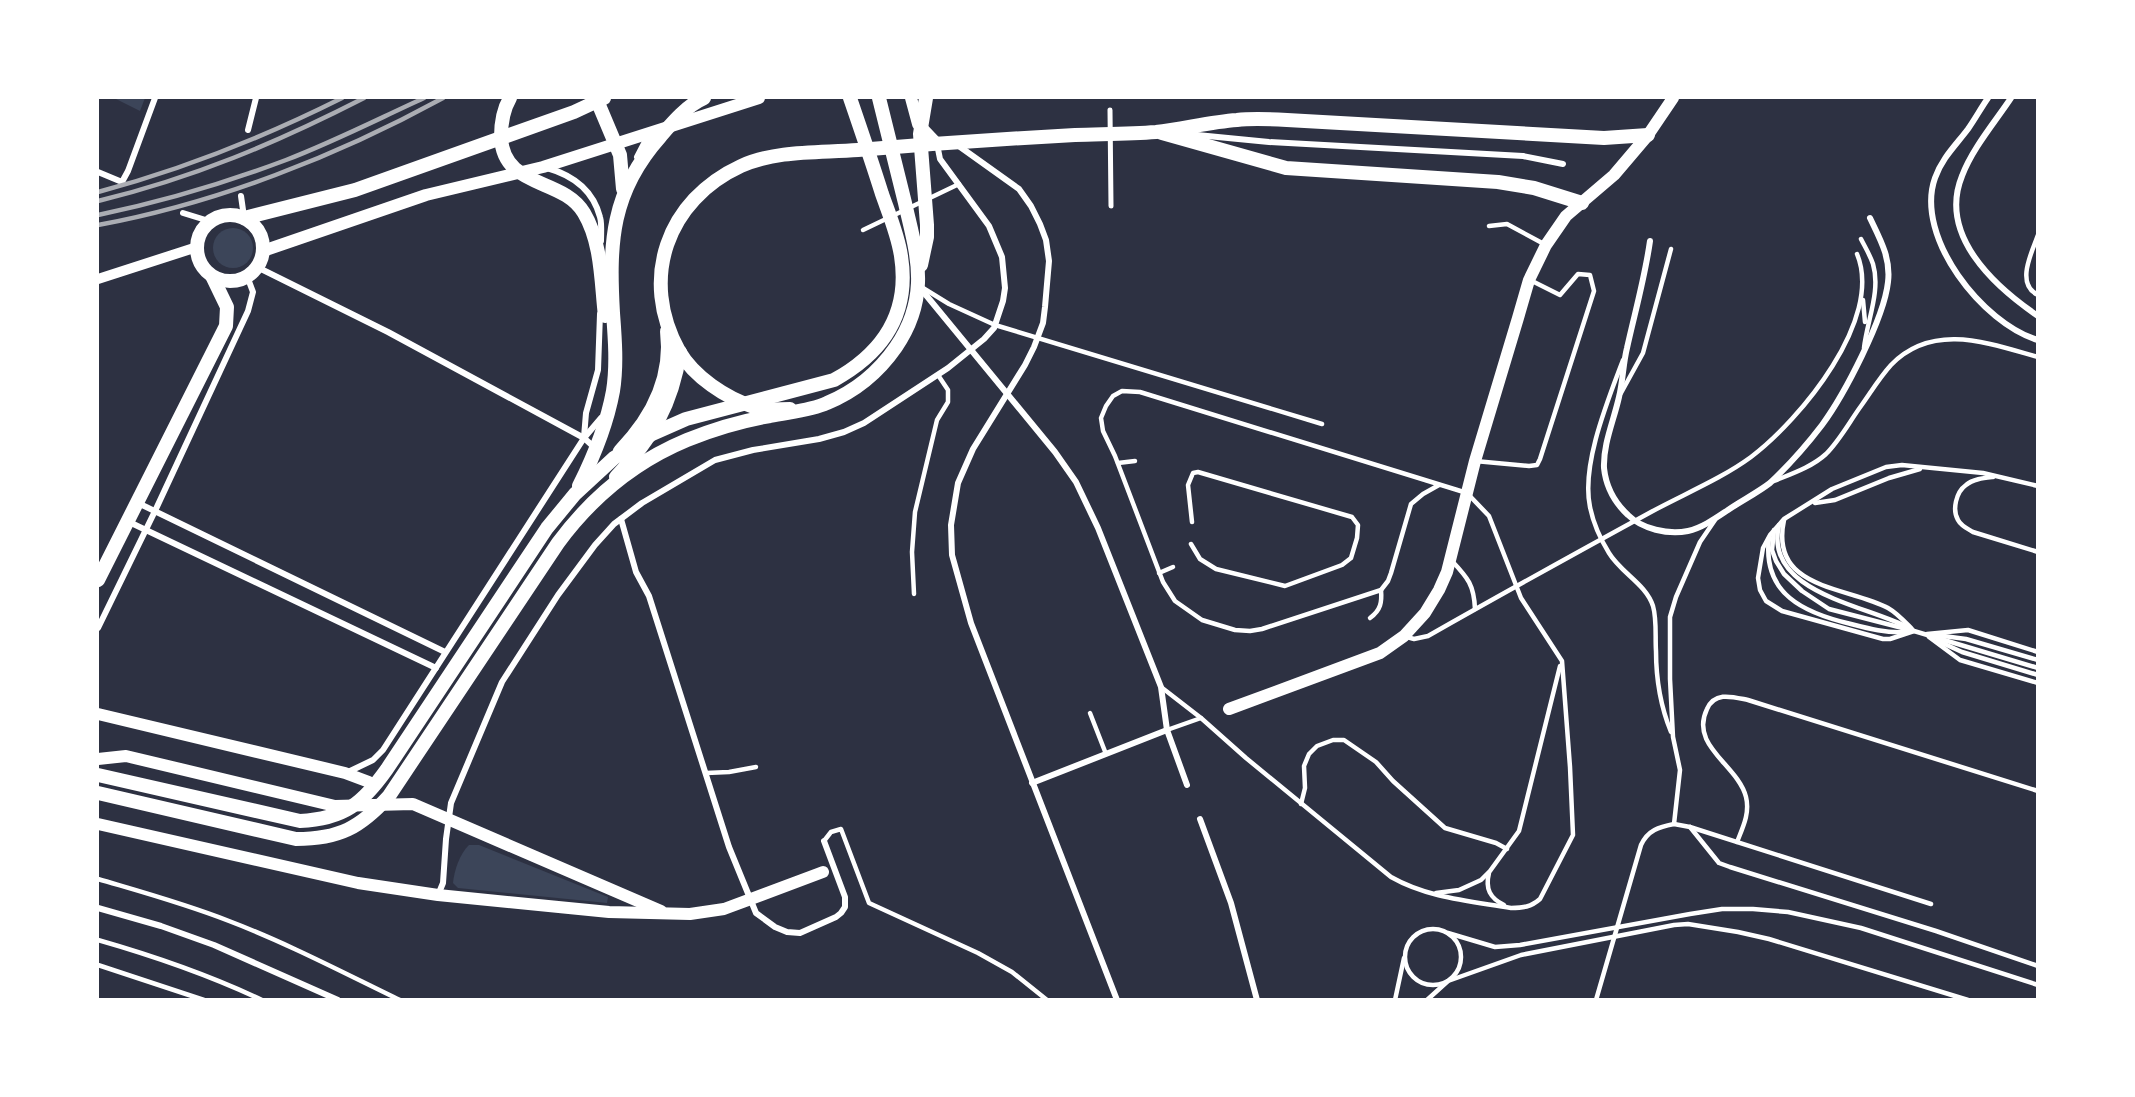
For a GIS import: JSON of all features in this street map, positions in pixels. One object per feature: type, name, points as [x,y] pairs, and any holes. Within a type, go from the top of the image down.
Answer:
[{"type":"main road","points":[[510,98],[504,109],[501,127],[501,143],[506,157],[516,170],[528,179],[560,191],[575,201],[584,212],[592,230],[597,248],[613,390]]},
{"type":"main road","points":[[596,98],[620,155],[623,192]]},
{"type":"main road","points":[[244,218],[355,190],[574,112],[604,98]]},
{"type":"main road","points":[[558,543],[575,494],[595,454],[613,390],[615,346],[612,299],[613,257],[615,227],[623,192],[640,160],[657,140],[676,119],[704,98]]},
{"type":"main road","points":[[263,251],[426,195],[543,167],[759,98]]},
{"type":"main road","points":[[607,456],[686,419],[834,380],[851,370],[880,343],[899,308],[902,295],[901,255],[850,98]]},
{"type":"main road","points":[[879,98],[917,252],[918,281]]},
{"type":"main road","points":[[910,98],[918,124],[937,144]]},
{"type":"main road","points":[[605,490],[638,465],[687,440],[734,424],[825,405],[860,386],[881,367],[906,330],[914,311],[927,237],[920,134],[926,98]]},
{"type":"main road","points":[[1229,709],[1380,652],[1404,636],[1425,613],[1439,590],[1450,559],[1475,461],[1530,280],[1546,245],[1566,216],[1614,175],[1648,135],[1673,98]]},
{"type":"main road","points":[[98,775],[274,817],[300,821],[322,820],[342,813],[365,797],[381,777],[547,528],[607,456],[640,430],[655,406],[668,355],[660,287],[663,255],[675,224],[699,194],[713,182],[744,165],[786,155],[953,142],[1157,132],[1237,120],[1262,119],[1604,138],[1648,135]]},
{"type":"main road","points":[[1157,132],[1286,168],[1498,182],[1534,188],[1582,203]]},
{"type":"main road","points":[[98,580],[226,326],[227,307],[213,278],[201,265],[197,256],[197,239],[202,228],[209,221],[226,214],[244,218],[253,223],[259,231],[263,251],[252,272],[225,281],[213,278]]},
{"type":"main road","points":[[665,320],[680,352],[707,382],[747,404],[764,409],[805,409]]},
{"type":"main road","points":[[98,794],[296,839],[336,836],[364,820],[389,796],[558,543],[577,518],[605,490],[652,434],[672,390],[680,352]]},
{"type":"main road","points":[[98,714],[345,773],[369,782]]},
{"type":"main road","points":[[98,759],[126,756],[335,806],[413,804],[665,912]]},
{"type":"main road","points":[[98,824],[358,883],[438,895],[609,912],[690,914],[724,909],[823,872]]},
{"type":"street","points":[[98,172],[122,182],[155,98]]},
{"type":"street","points":[[248,130],[256,98]]},
{"type":"street","points":[[1988,98],[1940,167],[1932,188],[1933,219],[1946,258],[1970,290],[2003,323],[2037,340]]},
{"type":"street","points":[[2011,98],[1966,166],[1958,189],[1957,214],[1965,241],[1989,275],[2020,304],[2037,316]]},
{"type":"street","points":[[1110,110],[1111,206]]},
{"type":"street","points":[[1157,132],[1269,142],[1523,156],[1563,164]]},
{"type":"street","points":[[345,773],[373,760],[383,750],[584,438],[600,420],[611,371],[616,277],[625,181],[649,134]]},
{"type":"street","points":[[953,142],[1019,189],[1046,240],[1048,285],[1042,323],[1025,365],[963,468],[953,504],[952,555],[971,623],[1117,999]]},
{"type":"street","points":[[438,895],[442,883],[451,803],[502,681],[558,595],[595,545],[639,500],[715,460],[753,450],[819,439],[854,428],[938,375],[984,339],[994,328],[1004,295],[1004,264],[989,226],[940,159],[937,144]]},
{"type":"street","points":[[543,167],[559,171],[577,181],[591,195],[601,218],[598,370],[586,413],[584,438]]},
{"type":"street","points":[[241,196],[244,218]]},
{"type":"street","points":[[183,213],[209,221]]},
{"type":"street","points":[[601,218],[622,218]]},
{"type":"street","points":[[1650,241],[1645,277],[1627,349],[1605,452],[1604,467],[1609,491],[1632,518],[1644,526],[1668,531],[1688,531],[1719,516],[1768,484],[1823,424],[1863,353],[1882,309],[1888,282],[1888,260],[1870,218]]},
{"type":"street","points":[[98,279],[197,247]]},
{"type":"street","points":[[98,628],[248,311],[253,292],[252,272],[388,332],[584,438],[607,456]]},
{"type":"street","points":[[918,281],[1055,452],[1076,482],[1098,528],[1161,687],[1167,730],[1187,785]]},
{"type":"street","points":[[136,502],[445,652]]},
{"type":"street","points":[[621,519],[636,572],[649,596],[742,884],[756,913],[775,927],[787,932],[800,933],[841,913],[845,897],[824,841]]},
{"type":"street","points":[[127,521],[436,668]]},
{"type":"street","points":[[1032,783],[1167,730]]},
{"type":"street","points":[[1200,819],[1231,903],[1258,999]]},
{"type":"street","points":[[98,908],[161,926],[214,945],[338,999]]},
{"type":"lane","points":[[863,230],[959,184]]},
{"type":"lane","points":[[1489,226],[1507,224],[1528,233],[1546,245]]},
{"type":"lane","points":[[2037,235],[2026,276],[2029,288],[2037,295]]},
{"type":"lane","points":[[1861,238],[1870,255],[1875,277],[1863,353]]},
{"type":"lane","points":[[1619,395],[1643,353],[1671,249]]},
{"type":"lane","points":[[1857,254],[1862,272],[1866,327]]},
{"type":"lane","points":[[1475,461],[1537,465],[1594,291],[1590,275],[1578,274],[1560,295],[1530,280]]},
{"type":"lane","points":[[918,281],[949,304],[995,325],[1322,424]]},
{"type":"lane","points":[[1404,636],[1414,639],[1428,636],[1672,500],[1731,470],[1768,443],[1813,395],[1851,331],[1863,294]]},
{"type":"lane","points":[[1768,484],[1808,466],[1827,453],[1889,367],[1914,349],[1938,341],[1965,338],[2037,357]]},
{"type":"lane","points":[[1627,349],[1610,396],[1590,465],[1588,497],[1593,519],[1609,553],[1620,569],[1644,590],[1652,604],[1655,619],[1659,695],[1663,713],[1673,737]]},
{"type":"lane","points":[[914,594],[912,552],[915,512],[937,420],[948,402],[948,390],[938,375]]},
{"type":"lane","points":[[1161,687],[1391,877],[1431,894],[1511,908],[1528,907],[1540,899],[1573,834],[1562,661],[1521,598],[1489,516],[1467,493],[1140,392],[1122,391],[1113,396],[1101,418],[1103,431],[1118,463],[1159,573],[1174,601],[1202,620],[1235,630],[1262,629],[1381,590],[1391,573],[1411,504],[1439,485]]},
{"type":"lane","points":[[1118,463],[1135,462]]},
{"type":"lane","points":[[1914,631],[1883,639],[1773,607],[1760,590],[1758,578],[1763,548],[1774,529],[1784,519],[1832,489],[1886,467],[1902,465],[1983,473],[2037,486]]},
{"type":"lane","points":[[1811,503],[1835,500],[1889,478],[1923,468]]},
{"type":"lane","points":[[1191,544],[1200,558],[1216,569],[1285,586],[1342,566],[1351,558],[1358,525],[1352,517],[1198,472],[1193,473],[1188,485],[1192,522]]},
{"type":"lane","points":[[2008,478],[1986,478],[1971,481],[1963,487],[1956,502],[1955,512],[1958,520],[1973,532],[2037,552]]},
{"type":"lane","points":[[1674,824],[1680,770],[1673,737],[1669,659],[1670,617],[1676,597],[1700,542],[1719,516]]},
{"type":"lane","points":[[1784,519],[1781,539],[1784,549],[1788,559],[1802,575],[1822,586],[1887,607],[1914,631]]},
{"type":"lane","points":[[1779,524],[1777,539],[1780,557],[1787,568],[1801,580],[1827,596],[1893,619],[1914,631]]},
{"type":"lane","points":[[1774,529],[1772,550],[1784,574],[1802,591],[1829,609],[1914,631],[2037,668]]},
{"type":"lane","points":[[1770,535],[1768,565],[1772,577],[1784,594],[1804,608],[1832,619],[1880,631],[1891,633],[1914,631]]},
{"type":"lane","points":[[1393,540],[1400,542]]},
{"type":"lane","points":[[1450,559],[1466,575],[1472,585],[1475,609]]},
{"type":"lane","points":[[1159,573],[1173,567]]},
{"type":"lane","points":[[1370,618],[1377,613],[1382,602],[1381,590]]},
{"type":"lane","points":[[1924,634],[1968,630],[2037,652]]},
{"type":"lane","points":[[1924,634],[1966,639],[2037,660]]},
{"type":"lane","points":[[1924,634],[1962,652],[2037,675]]},
{"type":"lane","points":[[1924,634],[1960,660],[2037,683]]},
{"type":"lane","points":[[1431,894],[1471,886],[1480,880],[1490,871],[1518,831],[1562,661]]},
{"type":"lane","points":[[1737,842],[1746,820],[1746,798],[1742,786],[1711,748],[1703,732],[1702,723],[1707,707],[1720,697],[1748,700],[2037,791]]},
{"type":"lane","points":[[1090,713],[1106,754]]},
{"type":"lane","points":[[1167,730],[1201,718]]},
{"type":"lane","points":[[1301,804],[1305,788],[1304,766],[1309,754],[1317,746],[1333,740],[1344,740],[1376,762],[1393,781],[1445,828],[1496,843],[1507,849]]},
{"type":"lane","points":[[706,773],[756,767]]},
{"type":"lane","points":[[1596,999],[1644,838],[1653,830],[1674,824],[1690,827],[1931,904]]},
{"type":"lane","points":[[1690,827],[1719,863],[1936,931],[2037,966]]},
{"type":"lane","points":[[824,841],[831,832],[841,829],[869,903],[1012,972],[1047,999]]},
{"type":"lane","points":[[1490,871],[1487,884],[1492,897],[1511,908]]},
{"type":"lane","points":[[98,879],[182,904],[265,935],[400,999]]},
{"type":"lane","points":[[1395,999],[1408,944],[1421,931],[1439,929],[1495,947],[1534,943],[1722,909],[1788,912],[1824,919],[1861,928],[2037,984]]},
{"type":"lane","points":[[1405,953],[1408,970],[1421,983],[1439,985],[1521,955],[1688,924],[1769,939],[1968,999]]},
{"type":"lane","points":[[1427,999],[1455,975],[1460,966],[1462,957],[1460,947],[1448,933]]},
{"type":"lane","points":[[98,940],[179,966],[262,999]]},
{"type":"lane","points":[[98,965],[204,999]]},
{"type":"shaded area","points":[[114,98],[145,98],[140,111]]},
{"type":"shaded area","points":[[233,228],[241,229],[247,234],[252,240],[252,256],[247,262],[241,267],[233,268],[225,267],[219,262],[214,256],[213,248],[214,240],[219,234],[225,229]]},
{"type":"shaded area","points":[[469,845],[479,845],[608,897],[607,903],[458,888],[453,883],[455,873],[460,857]]},
{"type":"railway","points":[[98,192],[192,163],[282,126],[342,98]]},
{"type":"railway","points":[[98,201],[167,182],[234,158],[299,130],[364,98]]},
{"type":"railway","points":[[98,215],[169,198],[286,160],[424,98]]},
{"type":"railway","points":[[98,225],[187,204],[275,175],[361,139],[443,98]]}]
